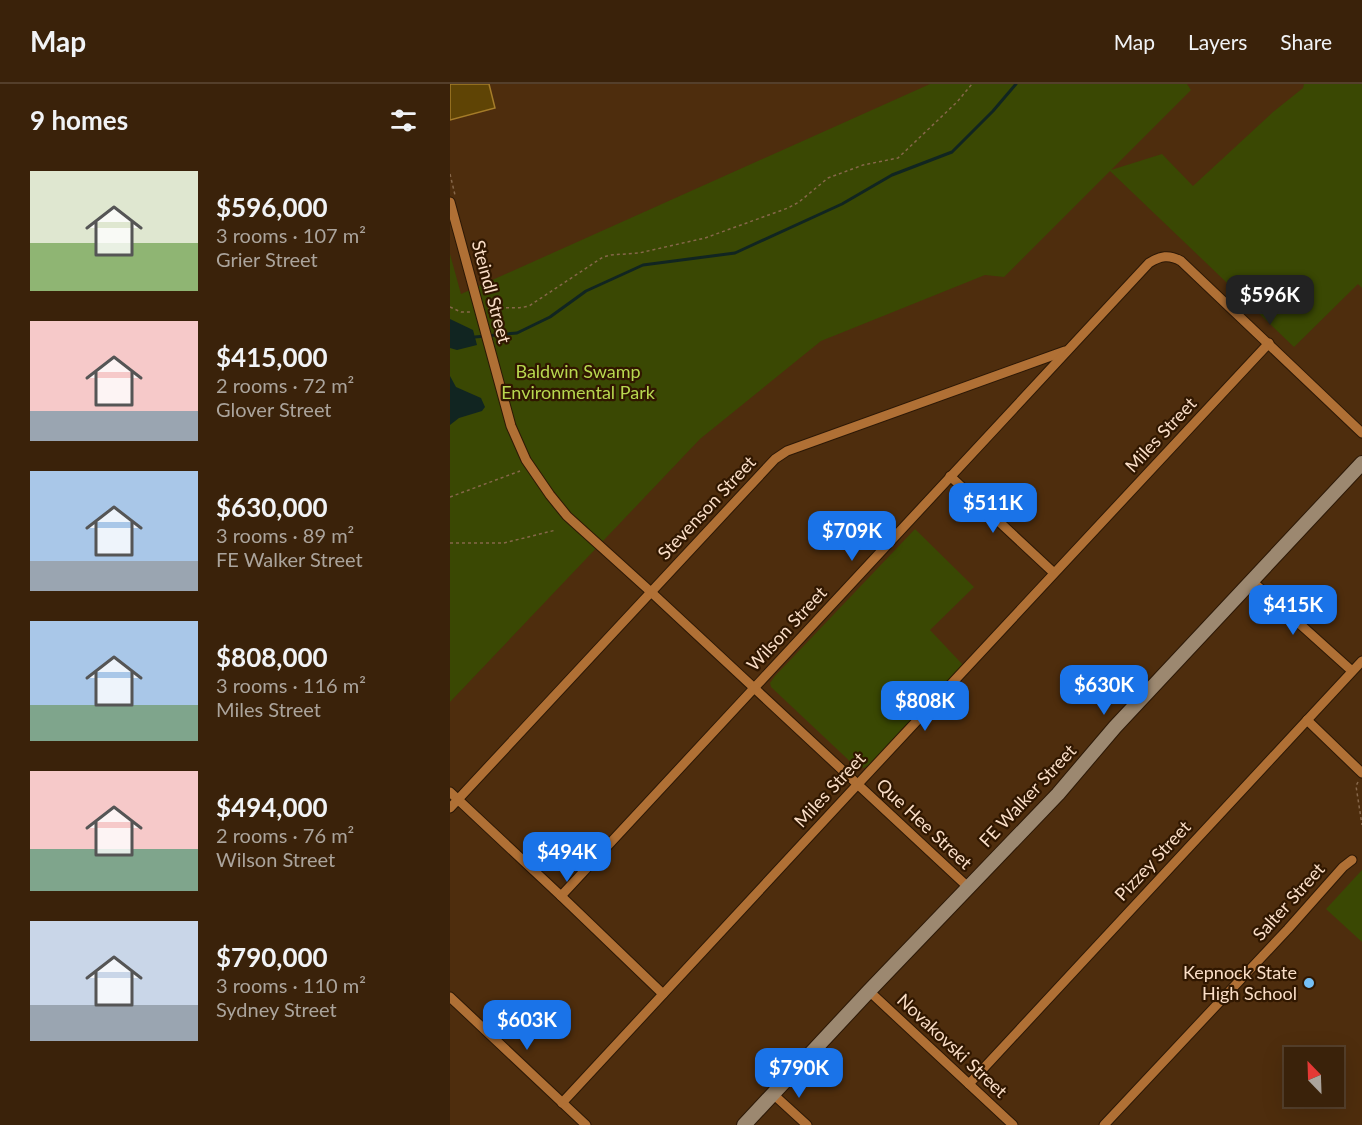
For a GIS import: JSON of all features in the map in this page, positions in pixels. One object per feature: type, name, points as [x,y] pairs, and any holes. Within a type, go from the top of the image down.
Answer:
[{"type":"main road","name":"FE Walker Street","points":[[744,1125],[1058,794],[1115,727],[1362,463]]},
{"type":"street","name":"Steindl Street","points":[[450,202],[511,426],[526,460],[567,516]]},
{"type":"street","name":"Wilson Street","points":[[561,896],[1149,263],[1169,256],[1180,261],[1269,343]]},
{"type":"street","points":[[1269,343],[1362,433]]},
{"type":"street","name":"Miles Street","points":[[562,1103],[1269,343]]},
{"type":"street","name":"Stevenson Street","points":[[450,808],[781,454],[1068,350]]},
{"type":"street","points":[[950,476],[1054,573]]},
{"type":"street","name":"Que Hee Street","points":[[567,516],[968,887]]},
{"type":"street","points":[[1252,581],[1353,671]]},
{"type":"street","name":"Pizzey Street","points":[[969,1084],[1362,661]]},
{"type":"street","points":[[1307,720],[1362,774]]},
{"type":"street","points":[[450,792],[663,994]]},
{"type":"street","name":"Salter Street","points":[[1104,1125],[1352,860]]},
{"type":"street","name":"Novakovski Street","points":[[869,991],[1013,1125]]},
{"type":"street","points":[[450,997],[582,1124]]},
{"type":"street","points":[[773,1094],[807,1125]]},
{"type":"path","points":[[488,308],[519,309],[529,306],[603,257],[639,253],[705,238],[788,208],[828,178],[863,165],[898,158],[957,102],[972,84]]},
{"type":"path","points":[[450,307],[460,312],[470,313]]},
{"type":"path","points":[[450,497],[520,471]]},
{"type":"path","points":[[450,543],[504,543],[556,530]]},
{"type":"path","points":[[1362,774],[1356,786],[1362,825]]},
{"type":"green space","name":"Baldwin Swamp Environmental Park","points":[[930,84],[1187,84],[1191,90],[1111,170],[1162,154],[1193,186],[1273,112],[1303,88],[1304,84],[1362,84],[1362,288],[1358,284],[1294,347],[1110,171],[1004,277],[985,275],[821,341],[700,439],[450,702],[450,254],[461,294]]},
{"type":"green space","points":[[915,529],[974,587],[930,630],[963,665],[870,764],[864,768],[856,767],[771,687],[770,683]]},
{"type":"green space","points":[[1362,870],[1362,942],[1326,909]]},
{"type":"water","points":[[450,319],[473,330],[477,345],[457,350],[450,348]]},
{"type":"water","points":[[450,376],[456,387],[481,398],[485,407],[482,411],[459,418],[450,425]]},
{"type":"building","points":[[450,84],[489,84],[495,108],[450,120]]},
{"type":"waterway","points":[[475,337],[517,333],[550,317],[586,291],[643,265],[735,253],[842,204],[892,175],[952,152],[1016,84]]},
{"type":"place","name":"Kepnock State High School","points":[[1309,983]]}]
